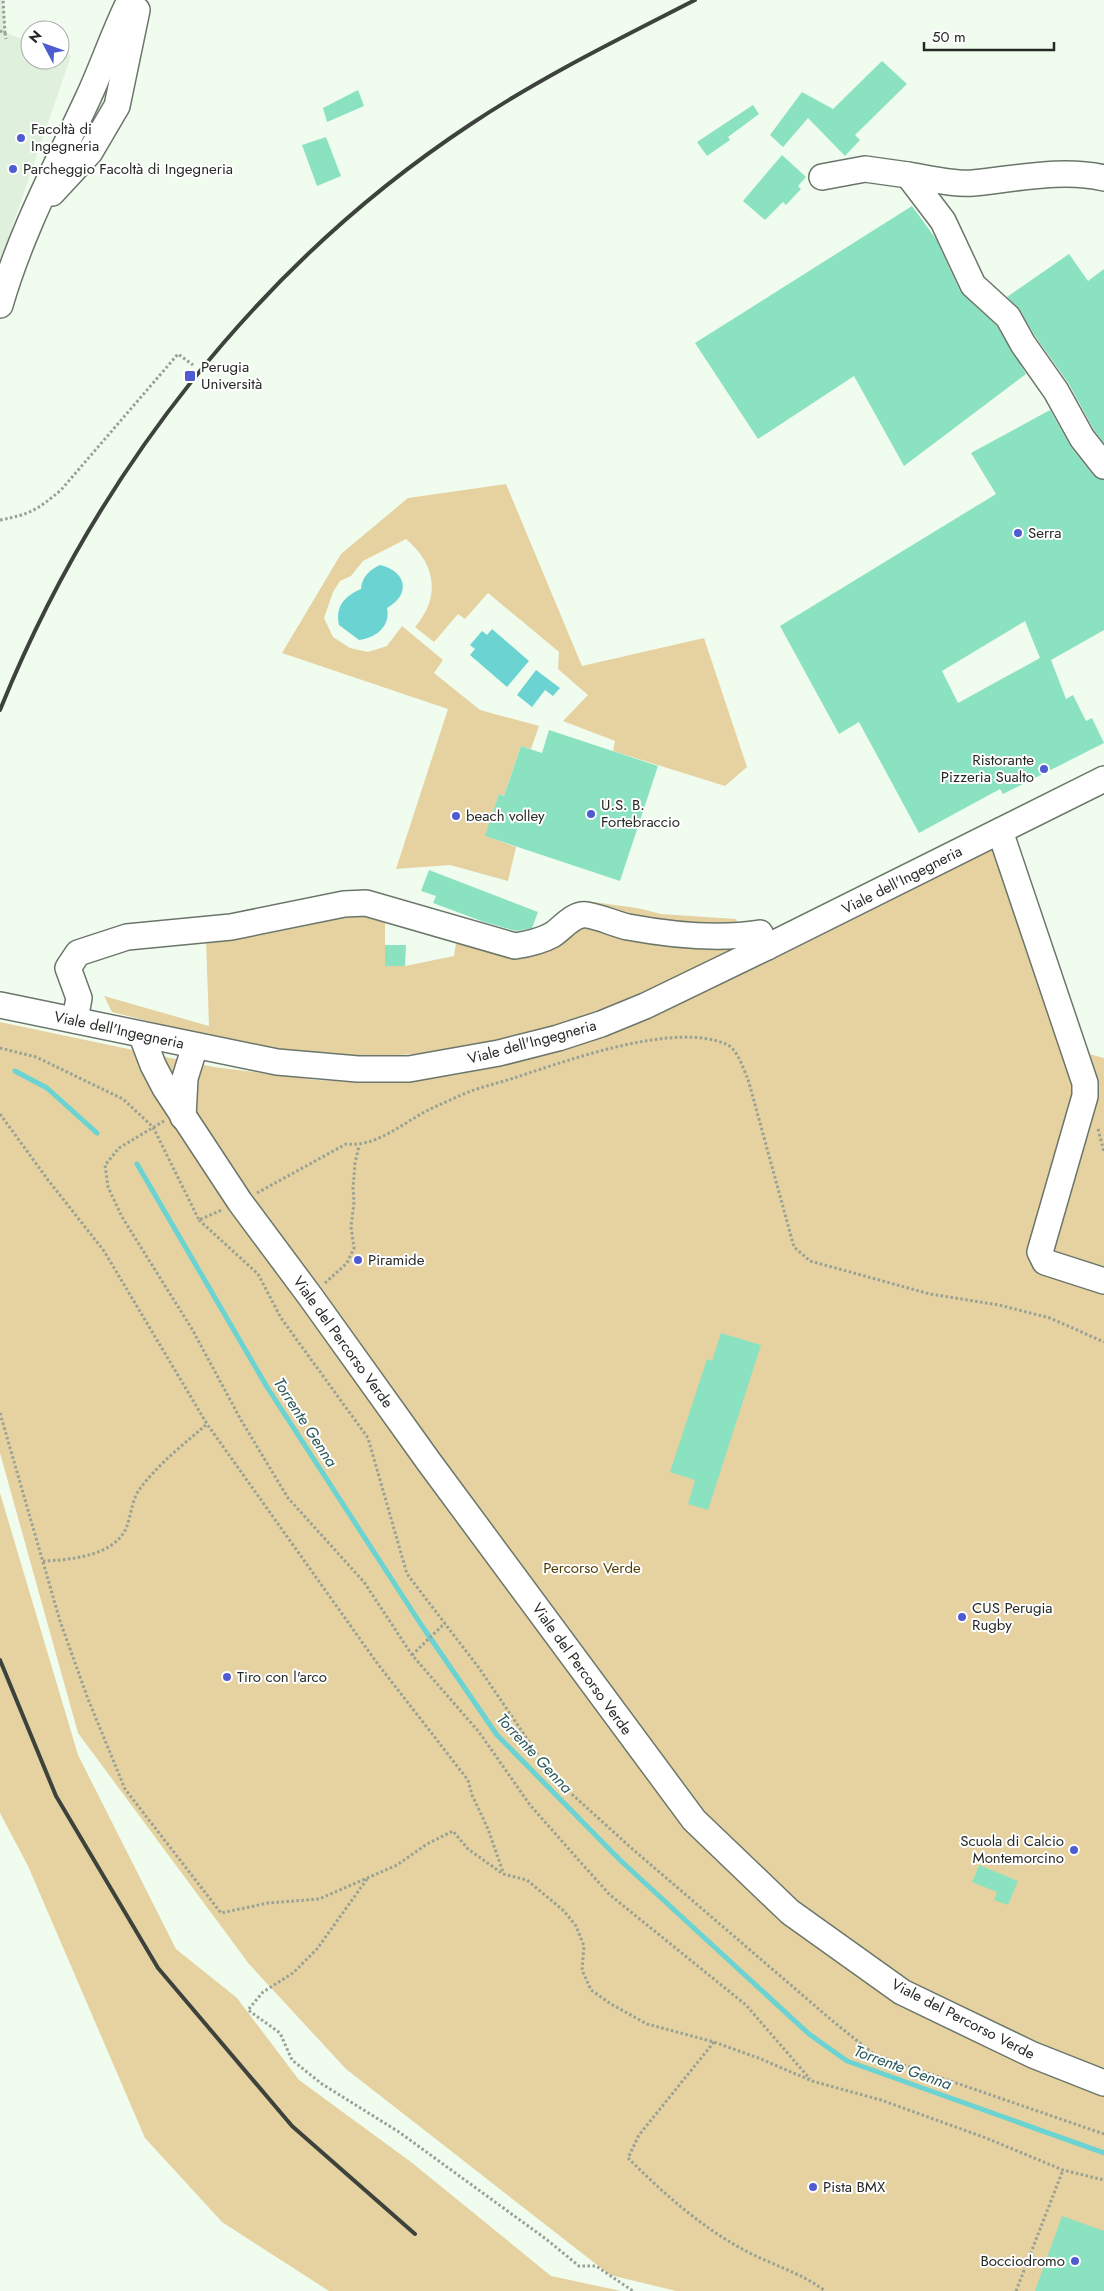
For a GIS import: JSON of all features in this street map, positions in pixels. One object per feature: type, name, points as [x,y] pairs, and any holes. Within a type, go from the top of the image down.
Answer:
[{"type":"street","points":[[0,305],[11,267],[32,213],[83,111],[130,0]]},
{"type":"street","points":[[32,213],[90,152],[117,106],[136,16],[137,0]]},
{"type":"street","points":[[822,177],[864,169],[971,184],[1013,177],[1051,175],[1104,178]]},
{"type":"street","points":[[908,175],[943,221],[973,284],[1008,317],[1023,344],[1056,391],[1082,438],[1104,466]]},
{"type":"street","name":"Viale dell'Ingegneria","points":[[0,1005],[142,1036],[277,1062],[358,1069],[409,1069],[457,1061],[558,1038],[601,1024],[645,1006],[1104,779]]},
{"type":"street","points":[[1000,831],[1085,1082],[1085,1096],[1040,1252],[1045,1262],[1104,1281]]},
{"type":"street","points":[[75,1020],[79,998],[68,968],[78,953],[127,937],[232,927],[344,904],[366,903],[515,946],[532,943],[552,935],[573,918],[586,915],[626,927],[712,937],[760,933],[767,947]]},
{"type":"street","name":"Viale del Percorso Verde","points":[[142,1036],[153,1065],[183,1117],[240,1202],[429,1462],[694,1820],[790,1912],[902,1992],[1034,2055],[1104,2083]]},
{"type":"street","points":[[183,1117],[185,1078],[195,1046]]},
{"type":"path","points":[[3,0],[6,39]]},
{"type":"path","points":[[0,31],[5,33]]},
{"type":"path","points":[[0,520],[25,516],[61,490],[178,354],[194,365]]},
{"type":"path","points":[[199,1220],[240,1202],[346,1144],[359,1146],[390,1133],[422,1114],[461,1095],[618,1047],[687,1037],[712,1040],[728,1045],[738,1057],[750,1088],[794,1248],[810,1262],[930,1294],[999,1305],[1050,1318],[1104,1342]]},
{"type":"path","points":[[0,1048],[36,1056],[123,1100],[153,1128],[199,1220],[258,1274],[281,1318],[368,1438],[407,1574],[479,1668],[553,1777],[629,1846],[875,2055],[1104,2134]]},
{"type":"path","points":[[0,1114],[48,1180],[104,1251],[208,1424],[377,1663],[468,1780],[472,1795],[488,1829],[503,1874]]},
{"type":"path","points":[[153,1128],[119,1148],[105,1165],[108,1187],[122,1216],[192,1329],[241,1420],[288,1498],[364,1582],[412,1655],[479,1732],[530,1805],[610,1895],[746,2005],[812,2081]]},
{"type":"path","points":[[310,1296],[347,1263],[354,1248],[351,1228],[355,1163],[359,1146]]},
{"type":"path","points":[[0,1413],[60,1621],[88,1699],[125,1789],[221,1913],[268,1903],[319,1899],[397,1865],[427,1844],[453,1831],[468,1849],[503,1874],[527,1880],[564,1911],[584,1946],[582,1970],[592,1990],[610,2004],[647,2024],[714,2042],[761,2059],[812,2081],[881,2100],[986,2138],[1063,2170],[1104,2180]]},
{"type":"path","points":[[43,1561],[75,1560],[97,1552],[118,1541],[126,1529],[138,1492],[154,1471],[208,1424]]},
{"type":"path","points":[[412,1655],[445,1623]]},
{"type":"path","points":[[368,1878],[317,1949],[293,1973],[263,1992],[248,2010],[280,2033],[292,2060],[322,2084],[399,2132],[546,2239],[579,2266],[596,2266],[633,2291]]},
{"type":"path","points":[[714,2042],[639,2135],[628,2158],[664,2194],[711,2228],[744,2250],[813,2282],[825,2291]]},
{"type":"path","points":[[1016,2291],[1063,2170]]},
{"type":"shaded area","name":"Facoltà di Ingegneria","points":[[0,0],[3,0],[6,33],[20,38],[20,70],[66,70],[0,262]]},
{"type":"green space","points":[[506,484],[582,666],[704,638],[747,767],[725,786],[613,751],[615,741],[563,721],[588,695],[558,669],[559,652],[488,593],[465,619],[458,614],[434,642],[415,627],[429,604],[432,581],[424,559],[406,539],[363,561],[351,576],[340,581],[333,592],[324,618],[333,637],[350,648],[368,652],[387,646],[402,626],[443,660],[434,673],[480,710],[539,726],[531,749],[521,746],[504,796],[499,794],[486,836],[516,847],[508,881],[450,865],[396,869],[448,709],[282,653],[341,554],[408,498]]},
{"type":"green space","name":"Percorso Verde","points":[[991,849],[1085,1053],[1104,1058],[1104,2291],[676,2291],[610,2275],[346,2069],[249,1964],[78,1733],[0,1453],[0,1022],[214,1067],[316,1080],[372,1083],[456,1075],[588,1040]]},
{"type":"green space","points":[[586,901],[637,908],[661,914],[736,919],[744,945],[639,996],[551,1031],[444,1052],[353,1058],[255,1048],[112,1012],[104,996],[209,1026],[206,940],[371,910],[385,916],[385,966],[405,966],[454,956],[457,937],[512,951],[579,923]]},
{"type":"green space","points":[[0,1493],[78,1755],[176,1949],[237,1998],[299,2080],[411,2162],[551,2276],[621,2291],[329,2291],[222,2222],[145,2138],[28,1866],[0,1813]]},
{"type":"water","points":[[380,565],[396,572],[403,584],[403,590],[395,602],[387,608],[387,620],[381,630],[371,637],[359,640],[339,625],[338,612],[346,598],[361,589],[367,574]]},
{"type":"water","points":[[492,629],[529,661],[507,687],[470,655],[475,649],[470,645],[482,631],[487,635]]},
{"type":"water","points":[[536,670],[560,688],[553,696],[545,690],[532,707],[517,695]]},
{"type":"building","points":[[882,61],[907,84],[855,135],[860,140],[845,156],[808,118],[783,147],[770,135],[802,92],[833,109]]},
{"type":"building","points":[[358,90],[364,106],[327,122],[323,108]]},
{"type":"building","points":[[753,105],[759,114],[728,137],[730,140],[707,156],[697,142]]},
{"type":"building","points":[[326,137],[341,176],[317,186],[302,145]]},
{"type":"building","points":[[782,155],[806,177],[798,186],[801,189],[786,205],[783,202],[765,220],[743,201]]},
{"type":"building","points":[[912,206],[936,239],[960,291],[997,326],[1026,374],[904,466],[854,376],[758,439],[695,343]]},
{"type":"building","points":[[1069,254],[1088,281],[1104,269],[1104,443],[1094,430],[1069,384],[1035,336],[1020,310],[1007,297]]},
{"type":"building","name":"Serra","points":[[1050,410],[1071,447],[1093,475],[1104,480],[1104,630],[1051,660],[1066,699],[1073,695],[1086,721],[1092,718],[1104,743],[1003,794],[1000,789],[919,833],[859,722],[839,734],[780,626],[996,494],[971,453]],"holes":[[[1025,621],[1040,658],[958,703],[942,671]]]},
{"type":"building","points":[[549,730],[658,766],[620,881],[485,836],[499,794],[504,796],[521,746],[542,753]]},
{"type":"building","points":[[429,870],[538,912],[532,928],[516,931],[484,922],[433,903],[436,896],[421,891]]},
{"type":"building","points":[[385,945],[406,945],[405,966],[385,966]]},
{"type":"building","points":[[721,1333],[761,1345],[708,1510],[688,1504],[695,1480],[670,1472],[707,1359],[712,1361]]},
{"type":"building","points":[[979,1865],[1018,1881],[1008,1905],[994,1900],[997,1892],[972,1882]]},
{"type":"building","name":"Bocciodromo","points":[[1062,2216],[1104,2231],[1104,2291],[1035,2291]]},
{"type":"waterway","name":"Torrente Genna","points":[[15,1071],[47,1088],[97,1133]]},
{"type":"waterway","name":"Torrente Genna","points":[[137,1164],[267,1387],[420,1623],[497,1735],[620,1860],[809,2034],[847,2061],[1104,2153]]},
{"type":"railway","points":[[0,710],[39,623],[84,539],[135,458],[192,381],[254,309],[321,242],[394,180],[471,124],[553,74],[695,0]]},
{"type":"railway","points":[[0,1660],[56,1796],[158,1968],[292,2126],[415,2234]]},
{"type":"place","name":"Facoltà di Ingegneria","points":[[21,138]]},
{"type":"place","name":"Parcheggio Facoltà di Ingegneria","points":[[13,169]]},
{"type":"place","name":"Perugia Università","points":[[190,376]]},
{"type":"place","name":"Serra","points":[[1018,533]]},
{"type":"place","name":"Ristorante Pizzeria Sualto","points":[[1044,769]]},
{"type":"place","name":"U.S. B. Fortebraccio","points":[[591,814]]},
{"type":"place","name":"beach volley","points":[[456,816]]},
{"type":"place","name":"Piramide","points":[[358,1260]]},
{"type":"place","name":"CUS Perugia Rugby","points":[[962,1617]]},
{"type":"place","name":"Tiro con l'arco","points":[[227,1677]]},
{"type":"place","name":"Scuola di Calcio Montemorcino","points":[[1074,1850]]},
{"type":"place","name":"Pista BMX","points":[[813,2187]]},
{"type":"place","name":"Bocciodromo","points":[[1075,2261]]}]
